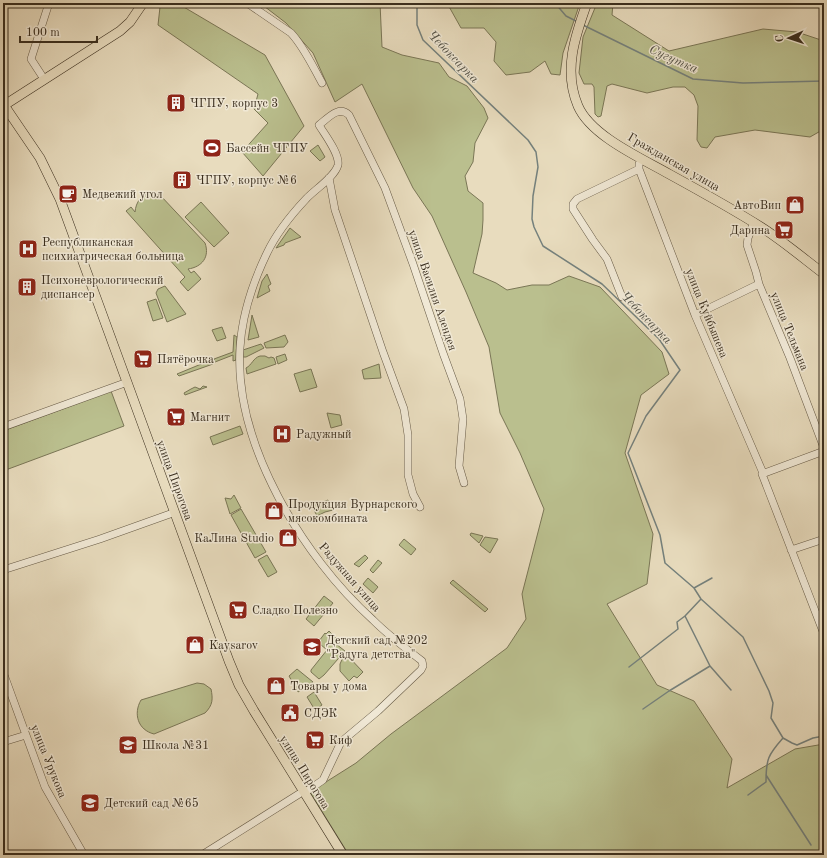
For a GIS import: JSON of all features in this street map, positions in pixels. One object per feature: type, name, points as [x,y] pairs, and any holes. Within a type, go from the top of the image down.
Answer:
[{"type":"main road","points":[[3,107],[120,31],[130,22],[144,3]]},
{"type":"main road","name":"Гражданская улица","points":[[587,3],[576,34],[571,61],[571,80],[574,96],[583,116],[601,133],[642,159],[754,222],[824,274]]},
{"type":"main road","name":"улица Пирогова","points":[[3,107],[39,166],[69,231],[196,580],[237,686],[267,744],[342,855]]},
{"type":"main road","name":"улица Пирогова","points":[[301,795],[336,855]]},
{"type":"street","points":[[44,79],[31,59],[49,3]]},
{"type":"street","points":[[247,3],[291,33],[307,55],[322,83]]},
{"type":"street","name":"улица Василия Алендея","points":[[329,178],[336,171],[338,160],[337,154],[320,125],[336,112],[346,112],[349,115],[385,188],[460,399],[463,419],[459,466],[464,483]]},
{"type":"street","points":[[622,297],[607,258],[592,240],[573,209],[573,204],[577,199],[638,169],[642,159]]},
{"type":"street","name":"улица Куйбышева","points":[[638,169],[695,315],[763,473],[790,550],[824,634]]},
{"type":"street","points":[[329,178],[335,210],[404,409],[408,435],[408,475],[413,494],[420,507]]},
{"type":"street","name":"Радужная улица","points":[[301,795],[323,780],[341,742],[378,711],[421,670],[423,666],[422,661],[372,620],[333,578],[310,549],[276,494],[256,444],[245,408],[240,379],[240,348],[244,316],[255,280],[267,252],[289,218],[306,198],[329,178]]},
{"type":"street","name":"улица Тельмана","points":[[754,222],[747,245],[759,284],[790,358],[824,448]]},
{"type":"street","points":[[695,315],[759,284]]},
{"type":"street","points":[[3,427],[124,383]]},
{"type":"street","points":[[763,473],[824,451]]},
{"type":"street","points":[[3,570],[100,539],[172,513]]},
{"type":"street","points":[[790,550],[824,539]]},
{"type":"street","name":"улица Урукова","points":[[3,672],[50,798],[84,855]]},
{"type":"street","points":[[3,742],[26,735]]},
{"type":"street","points":[[202,855],[236,836],[301,795]]},
{"type":"street","points":[[209,855],[236,836]]},
{"type":"green space","points":[[167,3],[177,3],[265,55],[304,126],[263,176],[242,152],[268,123],[254,109],[258,94],[158,25],[160,7]]},
{"type":"green space","points":[[260,3],[380,3],[382,47],[402,55],[439,63],[449,77],[467,86],[484,108],[488,118],[475,143],[473,162],[465,176],[468,191],[483,203],[482,234],[473,273],[496,283],[507,290],[532,285],[549,285],[569,276],[600,287],[662,352],[669,374],[641,395],[625,453],[653,534],[647,584],[607,604],[657,685],[694,701],[732,759],[727,788],[795,749],[824,744],[824,855],[349,855],[310,792],[356,763],[391,734],[507,648],[526,619],[522,594],[544,509],[520,453],[500,413],[489,347],[466,292],[432,216],[413,188],[362,84],[335,102],[313,53],[286,23]]},
{"type":"green space","points":[[447,3],[580,3],[563,53],[560,75],[551,74],[545,61],[530,72],[506,75],[494,61],[496,42],[484,28],[461,28]]},
{"type":"green space","points":[[597,3],[613,3],[612,15],[669,51],[763,29],[797,32],[824,41],[824,129],[810,137],[755,130],[715,137],[707,148],[701,147],[697,140],[698,106],[694,95],[685,87],[673,87],[647,93],[612,84],[607,86],[601,116],[598,117],[595,114],[594,87],[592,84],[584,84],[579,73],[583,37]]},
{"type":"green space","points":[[318,145],[325,157],[320,161],[310,151]]},
{"type":"green space","points":[[150,193],[160,195],[205,243],[206,257],[201,264],[188,269],[191,273],[194,271],[201,279],[188,291],[180,282],[185,277],[126,211],[131,207],[135,212],[136,205],[144,195]]},
{"type":"green space","points":[[201,202],[229,233],[214,247],[185,217]]},
{"type":"green space","points":[[290,228],[301,237],[276,248]]},
{"type":"green space","points":[[267,274],[271,284],[268,286],[270,291],[257,298],[262,281]]},
{"type":"green space","points":[[165,286],[186,314],[167,322],[156,293],[158,289]]},
{"type":"green space","points":[[156,299],[163,318],[153,321],[147,302]]},
{"type":"green space","points":[[252,315],[259,337],[248,340]]},
{"type":"green space","points":[[222,327],[226,338],[217,341],[212,330]]},
{"type":"green space","points":[[234,335],[237,337],[236,360],[233,361],[233,355],[215,362],[214,359],[233,352]]},
{"type":"green space","points":[[285,335],[288,342],[284,347],[266,348],[264,343]]},
{"type":"green space","points":[[261,344],[264,348],[243,357],[243,350]]},
{"type":"green space","points":[[285,354],[287,360],[278,364],[276,357]]},
{"type":"green space","points":[[260,356],[274,358],[276,364],[247,374],[246,368]]},
{"type":"green space","points":[[211,360],[213,364],[179,376],[177,374]]},
{"type":"green space","points":[[379,364],[381,378],[364,379],[362,370]]},
{"type":"green space","points":[[311,369],[317,387],[300,392],[294,374]]},
{"type":"green space","points":[[203,386],[207,387],[185,395],[184,393],[195,387],[200,389]]},
{"type":"green space","points":[[111,391],[124,426],[3,471],[3,431]]},
{"type":"green space","points":[[327,413],[340,415],[342,425],[331,428]]},
{"type":"green space","points":[[240,426],[243,434],[213,445],[210,437]]},
{"type":"green space","points":[[234,495],[241,508],[230,514],[225,498],[231,499]]},
{"type":"green space","points":[[328,500],[334,508],[333,510],[317,516],[312,506]]},
{"type":"green space","points":[[241,509],[266,552],[255,558],[231,515]]},
{"type":"green space","points":[[471,533],[483,536],[479,543],[470,535]]},
{"type":"green space","points":[[485,537],[498,539],[490,553],[480,545]]},
{"type":"green space","points":[[404,539],[416,549],[411,555],[399,545]]},
{"type":"green space","points":[[267,555],[277,572],[268,577],[258,560]]},
{"type":"green space","points":[[365,555],[368,558],[359,567],[354,564]]},
{"type":"green space","points":[[378,560],[382,563],[373,573],[370,570]]},
{"type":"green space","points":[[368,578],[378,587],[373,593],[363,584]]},
{"type":"green space","points":[[453,580],[488,609],[485,612],[450,583]]},
{"type":"green space","points":[[324,596],[333,603],[314,626],[306,619]]},
{"type":"green space","points":[[329,631],[339,641],[336,644],[345,651],[319,679],[311,672],[311,670],[327,650],[320,644],[319,641],[325,633],[326,634]]},
{"type":"green space","points":[[345,653],[363,672],[357,678],[354,676],[349,681],[340,671],[340,664]]},
{"type":"green space","points":[[297,669],[313,682],[298,692],[289,676]]},
{"type":"green space","points":[[197,683],[204,684],[211,689],[212,702],[205,713],[154,734],[144,729],[138,721],[137,711],[141,700]]},
{"type":"green space","points":[[314,692],[322,705],[315,710],[307,697]]},
{"type":"waterway","name":"Чебоксарка","points":[[417,3],[417,25],[423,40],[528,140],[536,152],[538,167],[533,196],[532,219],[543,246],[602,284],[659,339],[680,370],[646,416],[628,453],[660,535],[665,563],[694,588],[701,599],[743,637],[769,691],[773,703],[771,718],[783,738],[797,745],[813,738],[824,736]]},
{"type":"waterway","name":"Сугутка","points":[[555,3],[566,16],[578,22]]},
{"type":"waterway","name":"Сугутка","points":[[583,25],[693,79],[743,83],[824,81]]},
{"type":"waterway","points":[[694,588],[712,578]]},
{"type":"waterway","points":[[701,599],[685,616],[710,666],[731,690]]},
{"type":"waterway","points":[[629,667],[678,629],[677,622],[685,616]]},
{"type":"waterway","points":[[643,709],[710,666]]},
{"type":"waterway","points":[[748,795],[766,782],[767,762],[771,753],[783,738]]},
{"type":"waterway","points":[[766,775],[811,845]]},
{"type":"place","name":"ЧГПУ, корпус 3","points":[[176,103]]},
{"type":"place","name":"Бассейн ЧГПУ","points":[[212,148]]},
{"type":"place","name":"ЧГПУ, корпус №6","points":[[182,180]]},
{"type":"place","name":"Медвежий угол","points":[[68,194]]},
{"type":"place","name":"АвтоВип","points":[[795,205]]},
{"type":"place","name":"Дарина","points":[[784,230]]},
{"type":"place","name":"Республиканская психиатрическая больница","points":[[28,249]]},
{"type":"place","name":"Психоневрологический диспансер","points":[[27,287]]},
{"type":"place","name":"Пятёрочка","points":[[143,359]]},
{"type":"place","name":"Магнит","points":[[176,417]]},
{"type":"place","name":"Радужный","points":[[282,434]]},
{"type":"place","name":"Продукция Вурнарского мясокомбината","points":[[274,511]]},
{"type":"place","name":"КаЛина Studio","points":[[288,538]]},
{"type":"place","name":"Сладко Полезно","points":[[238,610]]},
{"type":"place","name":"Kaysarov","points":[[195,645]]},
{"type":"place","name":"Детский сад №202 \"Радуга детства\"","points":[[312,647]]},
{"type":"place","name":"Товары у дома","points":[[276,686]]},
{"type":"place","name":"СДЭК","points":[[290,713]]},
{"type":"place","name":"Киф","points":[[315,740]]},
{"type":"place","name":"Школа №31","points":[[128,745]]},
{"type":"place","name":"Детский сад №65","points":[[90,803]]}]
